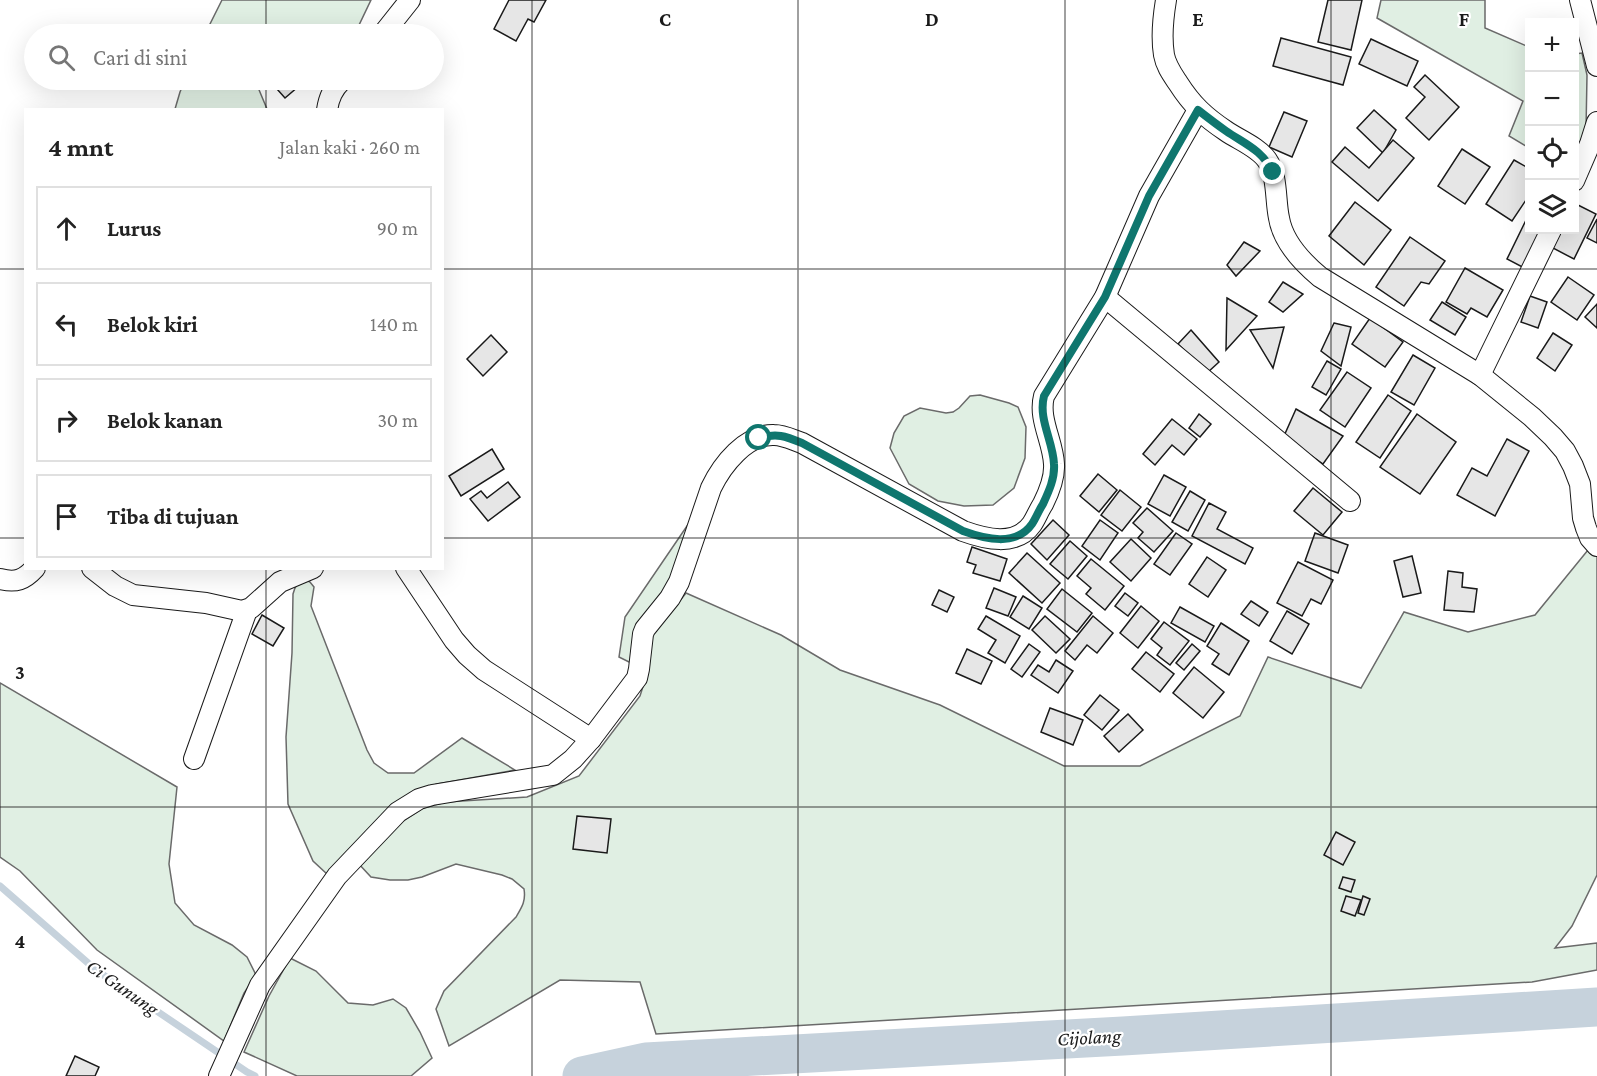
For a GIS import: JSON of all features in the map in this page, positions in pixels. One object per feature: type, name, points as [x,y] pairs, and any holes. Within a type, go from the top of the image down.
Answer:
[{"type":"street","points":[[391,24],[410,0]]},
{"type":"street","points":[[1166,0],[1163,24],[1164,56],[1168,69],[1198,110],[1268,161],[1273,172],[1279,220],[1285,237],[1306,266],[1328,282],[1479,375],[1532,417],[1565,451],[1573,466],[1580,484],[1583,518],[1590,538],[1597,546]]},
{"type":"street","points":[[1580,0],[1597,66]]},
{"type":"street","points":[[328,108],[333,90]]},
{"type":"street","points":[[219,1076],[260,985],[337,876],[398,812],[432,795],[553,775],[573,759],[591,739],[637,678],[642,634],[670,598],[679,582],[718,473],[742,447],[759,438],[772,435],[785,436],[978,537],[1008,538],[1026,530],[1031,525],[1054,477],[1054,457],[1042,413],[1044,396],[1105,297],[1149,196],[1198,110]]},
{"type":"street","points":[[1575,180],[1597,122]]},
{"type":"street","points":[[1479,375],[1549,234]]},
{"type":"street","points":[[1105,297],[1350,501]]},
{"type":"street","points":[[0,579],[20,580],[34,570]]},
{"type":"street","points":[[95,570],[115,586],[133,595],[206,603],[237,611],[247,610]]},
{"type":"street","points":[[194,759],[247,610],[280,582],[308,570]]},
{"type":"street","points":[[407,570],[454,640],[467,655],[484,670],[591,739]]},
{"type":"green space","points":[[222,0],[371,0],[359,24],[210,24]]},
{"type":"green space","points":[[1381,0],[1485,0],[1485,28],[1525,45],[1525,146],[1509,136],[1523,101],[1377,18]]},
{"type":"green space","points":[[1579,53],[1582,53],[1587,75],[1586,129],[1579,144],[1579,72]]},
{"type":"green space","points":[[181,90],[259,90],[267,108],[175,108]]},
{"type":"green space","points":[[980,395],[1018,407],[1026,427],[1025,458],[1014,488],[993,505],[964,506],[938,501],[909,484],[890,448],[894,433],[904,416],[920,408],[946,413],[953,412],[970,396]]},
{"type":"green space","points":[[687,526],[686,541],[680,562],[633,664],[619,657],[625,617]]},
{"type":"green space","points":[[1588,550],[1597,556],[1597,875],[1572,926],[1555,948],[1597,943],[1597,970],[1532,982],[656,1034],[640,982],[560,980],[449,1046],[436,1009],[444,991],[516,917],[523,904],[524,889],[512,879],[502,875],[456,864],[422,877],[390,880],[371,877],[358,863],[403,821],[423,808],[446,802],[527,797],[579,776],[640,696],[648,671],[649,641],[655,630],[686,593],[781,635],[840,670],[940,705],[1064,766],[1140,766],[1240,716],[1268,657],[1361,688],[1404,612],[1468,632],[1535,615]]},
{"type":"green space","points":[[304,579],[314,587],[311,606],[374,763],[388,773],[414,773],[462,738],[515,770],[437,784],[419,790],[327,874],[313,861],[288,804],[286,737],[292,653],[293,594],[297,585]]},
{"type":"green space","points":[[0,683],[177,787],[169,864],[175,903],[194,925],[232,945],[247,957],[256,975],[244,993],[224,1041],[97,950],[20,871],[0,857]]},
{"type":"green space","points":[[290,958],[316,971],[348,1003],[373,1005],[393,999],[406,1008],[432,1058],[411,1076],[297,1076],[244,1052],[269,996]]},
{"type":"building","points":[[509,0],[546,0],[534,22],[528,19],[516,41],[494,29]]},
{"type":"building","points":[[1328,0],[1362,0],[1351,50],[1318,42]]},
{"type":"building","points":[[1281,38],[1351,57],[1343,85],[1273,66]]},
{"type":"building","points":[[1371,39],[1418,61],[1407,86],[1359,64]]},
{"type":"building","points":[[1425,75],[1459,107],[1429,140],[1406,118],[1425,97],[1414,87]]},
{"type":"building","points":[[278,90],[294,90],[285,98]]},
{"type":"building","points":[[1374,110],[1396,130],[1383,153],[1357,128]]},
{"type":"building","points":[[1284,112],[1307,121],[1292,157],[1269,147]]},
{"type":"building","points":[[1393,140],[1414,158],[1378,201],[1332,162],[1345,147],[1369,168]]},
{"type":"building","points":[[1462,149],[1490,167],[1465,204],[1438,186]]},
{"type":"building","points":[[1514,160],[1525,166],[1525,202],[1512,221],[1486,204]]},
{"type":"building","points":[[1355,202],[1391,230],[1364,265],[1329,236]]},
{"type":"building","points":[[1579,206],[1596,214],[1574,259],[1551,247],[1557,234],[1579,234]]},
{"type":"building","points":[[1597,219],[1597,243],[1587,238]]},
{"type":"building","points":[[1525,222],[1525,234],[1546,234],[1528,270],[1507,259]]},
{"type":"building","points":[[1410,237],[1445,261],[1429,284],[1421,282],[1404,306],[1376,287]]},
{"type":"building","points":[[1244,242],[1260,251],[1236,276],[1227,265]]},
{"type":"building","points":[[1465,268],[1503,290],[1487,317],[1471,308],[1467,314],[1446,302]]},
{"type":"building","points":[[1568,277],[1594,295],[1577,320],[1551,302]]},
{"type":"building","points":[[1283,282],[1303,294],[1283,312],[1269,302]]},
{"type":"building","points":[[1530,296],[1547,302],[1538,328],[1521,322]]},
{"type":"building","points":[[1227,298],[1257,316],[1226,350]]},
{"type":"building","points":[[1442,302],[1466,317],[1455,335],[1430,320]]},
{"type":"building","points":[[1597,304],[1597,328],[1585,317]]},
{"type":"building","points":[[1370,318],[1403,342],[1385,367],[1352,344]]},
{"type":"building","points":[[1334,323],[1351,327],[1341,366],[1321,351]]},
{"type":"building","points":[[1284,327],[1273,368],[1250,330]]},
{"type":"building","points":[[1191,330],[1219,362],[1207,373],[1178,344]]},
{"type":"building","points":[[1553,333],[1572,345],[1555,371],[1537,358]]},
{"type":"building","points":[[491,335],[507,352],[483,376],[467,359]]},
{"type":"building","points":[[1413,355],[1435,368],[1414,405],[1391,392]]},
{"type":"building","points":[[1327,361],[1341,369],[1326,395],[1312,387]]},
{"type":"building","points":[[1347,372],[1371,388],[1345,427],[1320,410]]},
{"type":"building","points":[[1388,395],[1411,411],[1380,458],[1356,442]]},
{"type":"building","points":[[1296,409],[1343,436],[1323,464],[1284,436]]},
{"type":"building","points":[[1199,414],[1211,424],[1200,437],[1189,428]]},
{"type":"building","points":[[1417,414],[1456,442],[1420,494],[1380,467]]},
{"type":"building","points":[[1172,419],[1197,439],[1184,455],[1172,445],[1155,465],[1143,454]]},
{"type":"building","points":[[1507,439],[1529,451],[1495,516],[1457,495],[1472,468],[1487,476]]},
{"type":"building","points":[[492,449],[504,469],[461,496],[449,476]]},
{"type":"building","points":[[1098,474],[1117,490],[1099,512],[1080,496]]},
{"type":"building","points":[[1164,475],[1186,487],[1170,516],[1148,504]]},
{"type":"building","points":[[508,482],[520,497],[488,521],[470,499],[481,491],[487,498]]},
{"type":"building","points":[[1313,488],[1342,512],[1323,535],[1294,511]]},
{"type":"building","points":[[1120,490],[1141,507],[1122,531],[1101,515]]},
{"type":"building","points":[[1190,491],[1205,500],[1188,531],[1172,522]]},
{"type":"building","points":[[1209,503],[1226,512],[1217,529],[1253,548],[1245,564],[1192,536]]},
{"type":"building","points":[[1147,508],[1173,531],[1154,552],[1138,538],[1143,532],[1133,523]]},
{"type":"building","points":[[1053,520],[1069,535],[1047,560],[1031,544]]},
{"type":"building","points":[[1100,520],[1118,533],[1100,560],[1082,546]]},
{"type":"building","points":[[1176,533],[1192,544],[1170,575],[1154,564]]},
{"type":"building","points":[[1315,533],[1348,545],[1338,573],[1305,561]]},
{"type":"building","points":[[1131,539],[1151,558],[1131,581],[1110,562]]},
{"type":"building","points":[[1070,541],[1087,556],[1068,579],[1050,564]]},
{"type":"building","points":[[972,547],[1007,559],[1000,581],[973,573],[976,565],[967,562]]},
{"type":"building","points":[[1027,553],[1060,583],[1042,603],[1009,573]]},
{"type":"building","points":[[1412,556],[1421,593],[1403,597],[1394,561]]},
{"type":"building","points":[[1207,557],[1226,570],[1208,597],[1189,584]]},
{"type":"building","points":[[1091,559],[1124,586],[1105,610],[1086,594],[1091,588],[1077,576]]},
{"type":"building","points":[[1298,562],[1333,580],[1321,604],[1311,599],[1302,616],[1277,603]]},
{"type":"building","points":[[1448,571],[1463,573],[1462,587],[1477,589],[1474,612],[1444,610]]},
{"type":"building","points":[[994,588],[1016,597],[1008,616],[986,608]]},
{"type":"building","points":[[1062,589],[1092,613],[1077,632],[1047,609]]},
{"type":"building","points":[[939,590],[954,597],[947,612],[932,605]]},
{"type":"building","points":[[1125,593],[1138,603],[1128,616],[1115,606]]},
{"type":"building","points":[[1023,596],[1042,608],[1029,629],[1010,617]]},
{"type":"building","points":[[1251,601],[1268,612],[1259,626],[1241,614]]},
{"type":"building","points":[[1141,606],[1159,621],[1138,648],[1120,633]]},
{"type":"building","points":[[1180,607],[1214,626],[1205,642],[1171,623]]},
{"type":"building","points":[[1287,611],[1309,624],[1292,654],[1270,641]]},
{"type":"building","points":[[262,615],[284,628],[273,646],[252,634]]},
{"type":"building","points":[[986,616],[1020,636],[1005,663],[988,653],[996,640],[978,629]]},
{"type":"building","points":[[1045,616],[1070,639],[1056,653],[1032,630]]},
{"type":"building","points":[[1093,616],[1113,633],[1097,653],[1087,645],[1075,660],[1065,651]]},
{"type":"building","points":[[1164,622],[1189,641],[1170,665],[1157,655],[1162,648],[1151,639]]},
{"type":"building","points":[[1221,623],[1249,641],[1229,675],[1212,664],[1219,654],[1207,646]]},
{"type":"building","points":[[1029,644],[1040,652],[1022,677],[1011,669]]},
{"type":"building","points":[[1192,644],[1200,651],[1184,670],[1176,663]]},
{"type":"building","points":[[967,649],[992,661],[981,684],[956,673]]},
{"type":"building","points":[[1146,652],[1174,674],[1160,692],[1132,669]]},
{"type":"building","points":[[1056,660],[1073,671],[1058,693],[1031,675],[1038,665],[1049,672]]},
{"type":"building","points":[[1194,667],[1224,692],[1203,718],[1173,693]]},
{"type":"building","points":[[1100,695],[1119,710],[1102,730],[1084,715]]},
{"type":"building","points":[[1050,708],[1083,720],[1073,745],[1041,732]]},
{"type":"building","points":[[1128,714],[1143,730],[1119,752],[1104,736]]},
{"type":"building","points":[[577,816],[611,819],[607,853],[573,849]]},
{"type":"building","points":[[1336,832],[1355,842],[1343,865],[1324,855]]},
{"type":"building","points":[[1343,877],[1355,880],[1351,892],[1339,888]]},
{"type":"building","points":[[1346,896],[1361,900],[1355,916],[1341,911]]},
{"type":"building","points":[[1363,896],[1370,899],[1364,915],[1358,913]]},
{"type":"building","points":[[75,1056],[99,1067],[95,1076],[66,1076]]},
{"type":"waterway","name":"Ci Gunung","points":[[0,886],[96,970],[255,1076]]},
{"type":"waterway","name":"Cijolang","points":[[582,1076],[646,1062],[1597,1007]]},
{"type":"route","points":[[759,438],[772,435],[785,436],[802,443],[978,537],[1008,538],[1021,534],[1031,525],[1047,496],[1054,477],[1054,457],[1042,413],[1044,396],[1105,297],[1149,196],[1198,110],[1260,153],[1268,161],[1273,172]]}]
